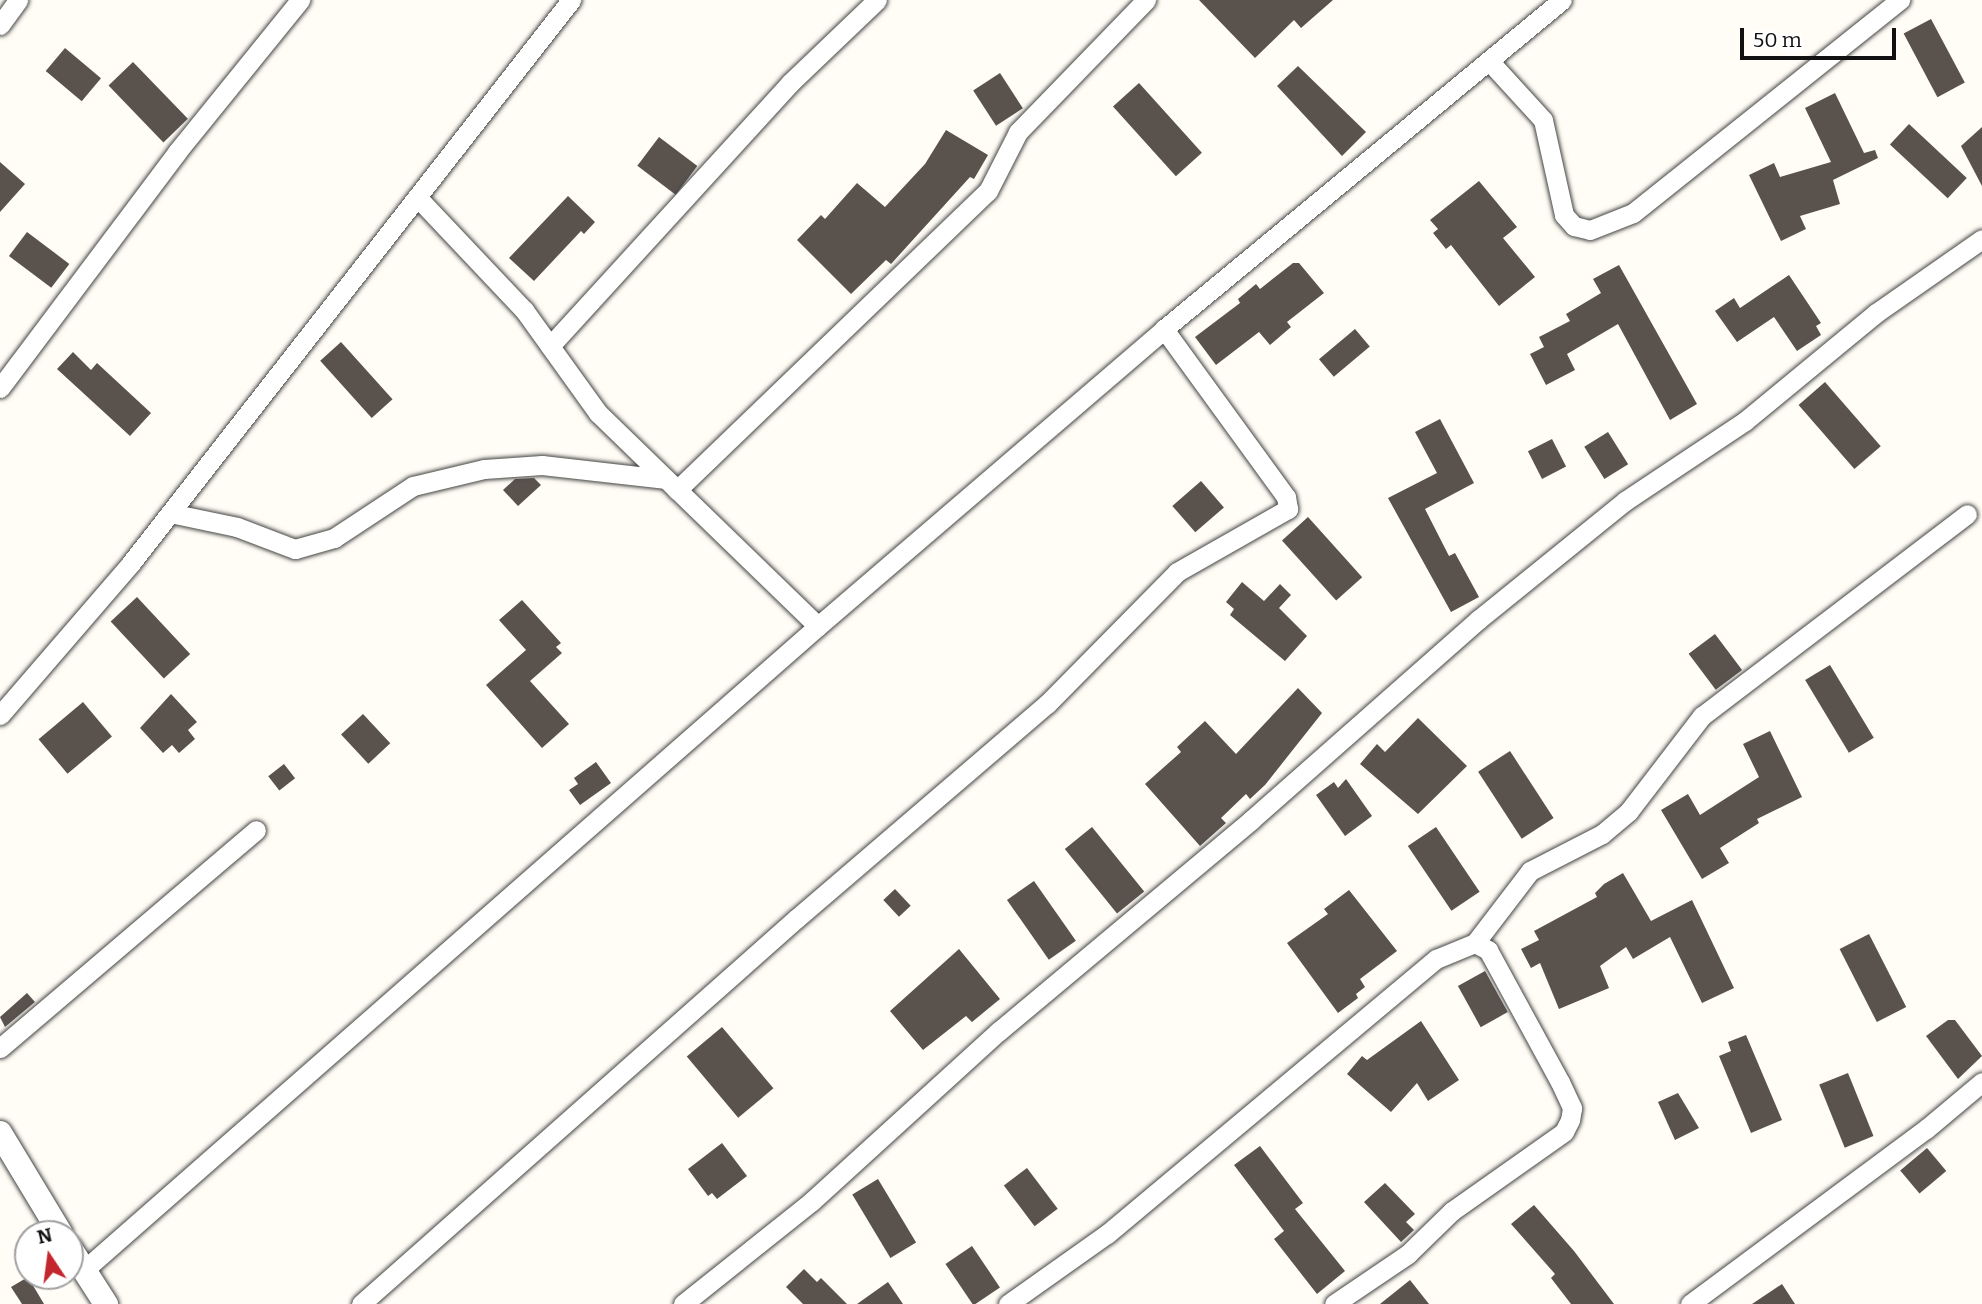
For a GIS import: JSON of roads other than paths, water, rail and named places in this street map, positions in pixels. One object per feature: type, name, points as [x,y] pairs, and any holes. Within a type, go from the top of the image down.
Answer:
[{"type":"street","points":[[0,25],[18,0]]},
{"type":"street","points":[[0,388],[177,152],[300,0]]},
{"type":"street","points":[[0,715],[170,513],[571,0]]},
{"type":"street","points":[[550,346],[790,83],[877,0]]},
{"type":"street","points":[[671,484],[988,191],[1018,132],[1146,0]]},
{"type":"street","points":[[106,1304],[84,1270],[818,626],[1164,329],[1490,63],[1562,0]]},
{"type":"street","points":[[1490,63],[1543,120],[1564,215],[1574,226],[1590,230],[1633,213],[1900,0]]},
{"type":"street","points":[[417,197],[524,310],[598,413],[818,626]]},
{"type":"street","points":[[683,1304],[812,1201],[999,1031],[1251,820],[1478,620],[1625,501],[1745,421],[1876,313],[1982,239]]},
{"type":"street","points":[[361,1304],[797,918],[1007,740],[1183,567],[1288,509],[1286,497],[1164,329]]},
{"type":"street","points":[[170,513],[237,527],[295,549],[334,538],[413,486],[484,469],[542,465],[671,484]]},
{"type":"street","points":[[1008,1304],[1107,1234],[1436,959],[1475,943],[1530,871],[1594,839],[1629,811],[1702,716],[1966,514]]},
{"type":"street","points":[[0,1048],[256,830]]},
{"type":"street","points":[[1334,1304],[1408,1254],[1452,1211],[1564,1132],[1570,1120],[1572,1108],[1560,1082],[1489,950],[1475,943]]},
{"type":"street","points":[[1690,1304],[1926,1129],[1982,1082]]},
{"type":"street","points":[[0,1133],[53,1220]]}]
